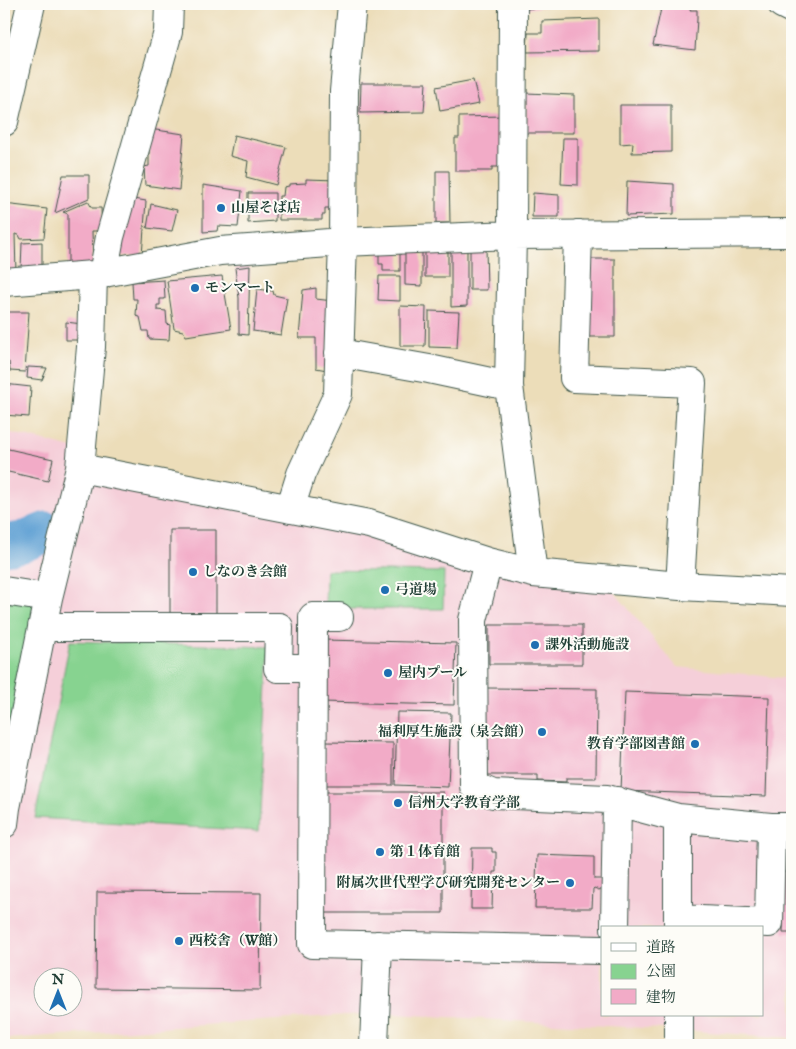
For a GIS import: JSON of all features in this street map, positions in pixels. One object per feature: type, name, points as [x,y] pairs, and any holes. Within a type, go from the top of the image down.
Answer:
[{"type":"street","points":[[4,122],[31,4]]},
{"type":"street","points":[[4,824],[48,598],[80,468],[98,275],[168,32],[169,4]]},
{"type":"street","points":[[290,509],[301,474],[338,394],[344,242],[344,90],[352,4]]},
{"type":"street","points":[[513,4],[509,386],[533,572]]},
{"type":"street","points":[[782,4],[792,9]]},
{"type":"street","points":[[4,282],[98,275],[220,251],[344,242],[512,235],[792,233]]},
{"type":"street","points":[[578,234],[574,378],[692,383],[680,586]]},
{"type":"street","points":[[339,353],[430,369],[509,386]]},
{"type":"street","points":[[80,468],[369,524],[488,562],[533,572],[680,586],[792,592]]},
{"type":"street","points":[[488,562],[473,620],[474,786],[492,794],[607,798],[678,818],[782,827],[769,923],[678,923],[678,818]]},
{"type":"street","points":[[4,590],[48,598]]},
{"type":"street","points":[[339,617],[313,617],[312,944],[601,950]]},
{"type":"street","points":[[42,627],[279,627],[278,668],[312,668]]},
{"type":"street","points":[[614,926],[617,801]]},
{"type":"street","points":[[374,1045],[378,945]]},
{"type":"street","points":[[679,1016],[679,1045]]},
{"type":"shaded area","name":"信州大学教育学部","points":[[4,431],[77,449],[73,471],[611,588],[677,667],[792,679],[792,1038],[375,1013],[4,1039]]},
{"type":"green space","name":"弓道場","points":[[326,570],[444,572],[443,609],[325,609]]},
{"type":"green space","points":[[4,598],[34,603],[4,769]]},
{"type":"green space","points":[[70,641],[269,647],[259,831],[35,818]]},
{"type":"building","points":[[526,4],[554,4],[554,5],[527,9]]},
{"type":"building","points":[[662,4],[691,4],[690,10],[697,10],[695,50],[653,45]]},
{"type":"building","points":[[599,19],[599,51],[527,52],[528,33],[542,33],[542,21]]},
{"type":"building","points":[[473,80],[479,104],[440,111],[436,87]]},
{"type":"building","points":[[361,83],[426,83],[424,112],[360,113]]},
{"type":"building","points":[[526,93],[574,95],[574,133],[526,133]]},
{"type":"building","points":[[620,105],[671,105],[671,152],[632,153],[633,143],[620,144]]},
{"type":"building","points":[[504,116],[504,167],[492,167],[492,171],[455,171],[455,138],[459,138],[459,117]]},
{"type":"building","points":[[149,129],[184,134],[179,190],[145,185],[144,167],[149,166]]},
{"type":"building","points":[[234,135],[286,147],[276,185],[246,177],[248,161],[230,156]]},
{"type":"building","points":[[563,138],[578,138],[578,185],[561,184]]},
{"type":"building","points":[[436,171],[449,171],[450,223],[436,223]]},
{"type":"building","points":[[63,175],[89,175],[89,198],[55,213]]},
{"type":"building","points":[[306,179],[337,180],[336,208],[325,208],[325,215],[322,215],[322,220],[279,220],[279,196],[283,196],[284,187],[289,186],[289,184],[306,183]]},
{"type":"building","points":[[627,181],[674,184],[674,214],[626,216]]},
{"type":"building","points":[[203,185],[242,191],[238,227],[218,226],[217,231],[203,232]]},
{"type":"building","points":[[248,193],[275,193],[275,221],[248,223]]},
{"type":"building","points":[[533,193],[559,195],[559,217],[532,217]]},
{"type":"building","points":[[128,198],[146,201],[142,256],[114,256]]},
{"type":"building","points":[[88,201],[92,208],[101,208],[102,231],[92,231],[93,266],[68,268],[68,214],[63,212]]},
{"type":"building","points":[[4,204],[47,209],[44,238],[21,239],[19,235],[15,234],[16,274],[4,274]]},
{"type":"building","points":[[151,204],[177,210],[172,231],[147,228]]},
{"type":"building","points":[[42,242],[42,268],[21,269],[22,243]]},
{"type":"building","points":[[379,245],[400,245],[400,271],[383,271],[383,264],[379,264]]},
{"type":"building","points":[[405,245],[422,245],[422,286],[405,285]]},
{"type":"building","points":[[425,246],[448,246],[448,277],[425,277]]},
{"type":"building","points":[[451,247],[467,247],[467,306],[451,307]]},
{"type":"building","points":[[470,247],[486,247],[487,290],[470,290]]},
{"type":"building","points":[[581,259],[615,259],[615,337],[582,337]]},
{"type":"building","points":[[250,266],[248,335],[239,334],[239,298],[235,268]]},
{"type":"building","points":[[222,276],[231,329],[186,336],[183,331],[174,329],[167,281]]},
{"type":"building","points":[[379,276],[400,276],[400,301],[378,300]]},
{"type":"building","points":[[164,280],[165,299],[160,299],[160,305],[157,305],[157,310],[166,311],[167,324],[170,325],[169,340],[149,339],[148,331],[143,331],[140,317],[136,316],[137,299],[133,299],[132,282]]},
{"type":"building","points":[[316,288],[316,299],[333,301],[327,370],[316,368],[316,338],[299,338],[303,290]]},
{"type":"building","points":[[257,289],[273,291],[274,295],[287,298],[281,335],[253,331]]},
{"type":"building","points":[[400,306],[426,307],[425,346],[400,346]]},
{"type":"building","points":[[429,311],[459,312],[457,348],[429,347]]},
{"type":"building","points":[[4,312],[29,312],[25,372],[10,371],[9,362],[4,362]]},
{"type":"building","points":[[66,322],[82,324],[82,340],[66,340]]},
{"type":"building","points":[[28,367],[47,368],[42,380],[27,378]]},
{"type":"building","points":[[4,384],[31,387],[29,417],[4,415]]},
{"type":"building","points":[[4,448],[53,459],[48,481],[4,471]]},
{"type":"building","name":"しなのき会館","points":[[170,530],[216,530],[216,614],[170,614]]},
{"type":"building","name":"課外活動施設","points":[[489,625],[582,625],[582,664],[489,664]]},
{"type":"building","name":"屋内プール","points":[[323,640],[456,643],[454,705],[321,702]]},
{"type":"building","name":"福利厚生施設（泉会館）","points":[[487,688],[597,689],[596,778],[566,778],[566,782],[538,781],[538,775],[487,775]]},
{"type":"building","name":"教育学部図書館","points":[[625,692],[769,697],[766,796],[621,791]]},
{"type":"building","points":[[397,712],[451,713],[448,787],[395,785]]},
{"type":"building","points":[[325,742],[393,743],[393,785],[325,785]]},
{"type":"building","name":"第１体育館","points":[[318,792],[443,792],[443,913],[318,913]]},
{"type":"building","points":[[472,848],[492,848],[492,852],[496,852],[496,872],[493,872],[492,909],[471,909]]},
{"type":"building","name":"附属次世代型学び研究開発センター","points":[[537,855],[594,857],[594,879],[602,879],[604,887],[599,890],[593,889],[592,908],[535,908]]},
{"type":"building","points":[[784,872],[792,872],[792,933],[783,933]]},
{"type":"building","name":"西校舎（W館）","points":[[97,892],[261,893],[260,990],[96,988]]},
{"type":"waterway","points":[[4,545],[22,542],[47,532]]},
{"type":"place","name":"山屋そば店","points":[[221,208]]},
{"type":"place","name":"モンマート","points":[[195,288]]},
{"type":"place","name":"しなのき会館","points":[[193,572]]},
{"type":"place","name":"弓道場","points":[[385,590]]},
{"type":"place","name":"課外活動施設","points":[[535,645]]},
{"type":"place","name":"屋内プール","points":[[388,673]]},
{"type":"place","name":"福利厚生施設（泉会館）","points":[[542,732]]},
{"type":"place","name":"教育学部図書館","points":[[695,744]]},
{"type":"place","name":"信州大学教育学部","points":[[398,803]]},
{"type":"place","name":"第１体育館","points":[[380,852]]},
{"type":"place","name":"附属次世代型学び研究開発センター","points":[[570,883]]},
{"type":"place","name":"西校舎（W館）","points":[[179,941]]}]
